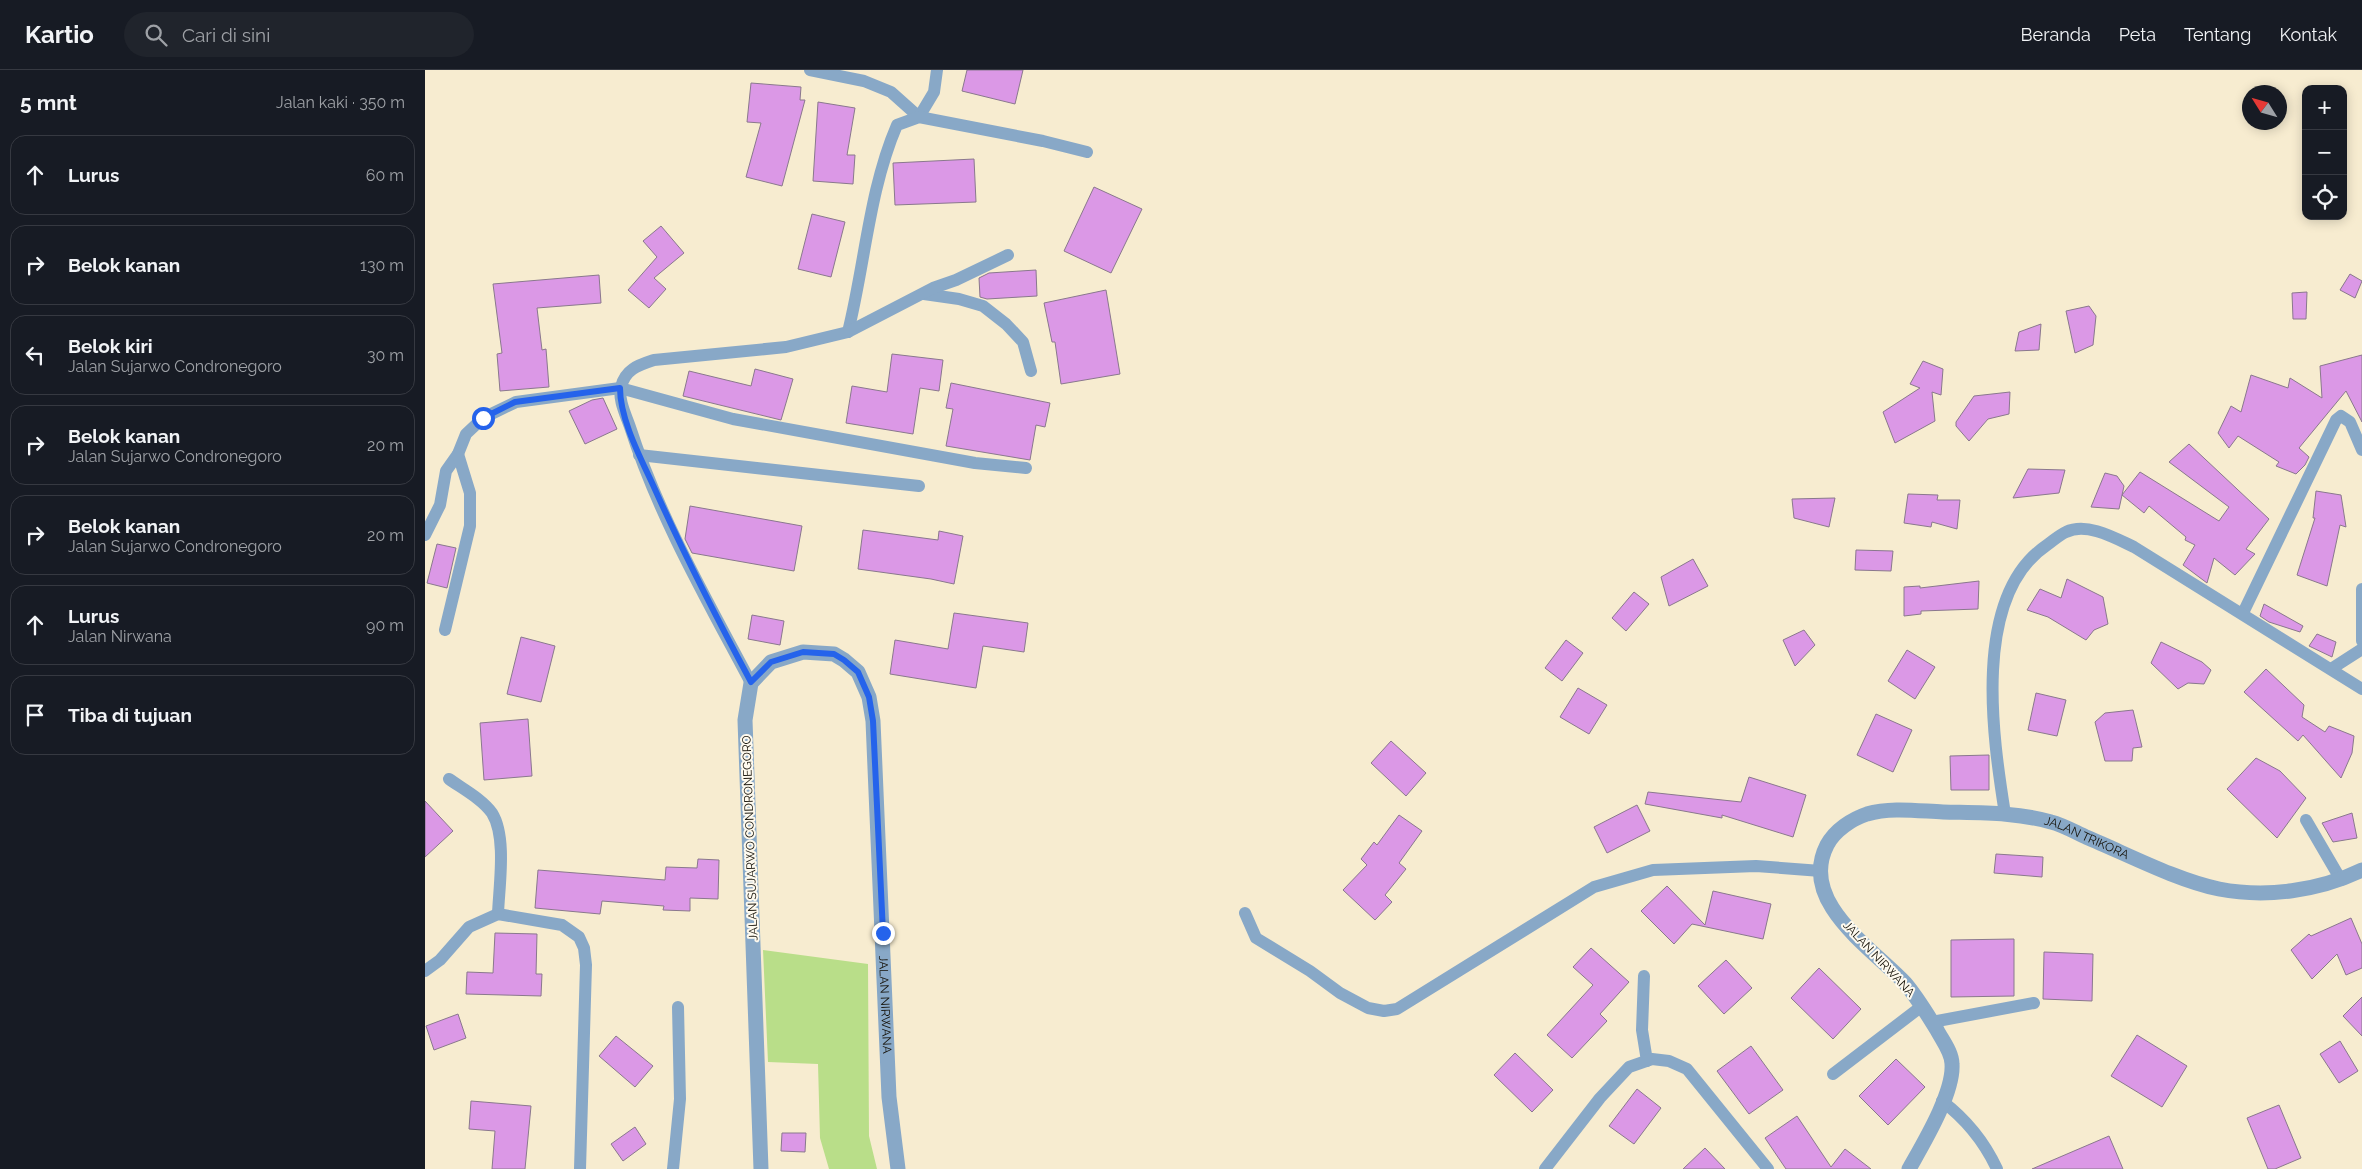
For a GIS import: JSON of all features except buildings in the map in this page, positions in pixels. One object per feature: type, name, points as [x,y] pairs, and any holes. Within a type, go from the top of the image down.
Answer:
[{"type":"street","points":[[810,70],[864,81],[891,92],[919,117],[1043,141],[1087,152]]},
{"type":"street","points":[[848,332],[867,235],[888,146],[897,125],[919,117],[934,92],[937,70]]},
{"type":"street","points":[[751,682],[687,562],[639,455],[622,405],[620,388],[628,372],[635,366],[654,360],[786,347],[848,332],[933,288],[956,280],[1008,255]]},
{"type":"street","points":[[924,294],[959,299],[983,306],[1007,324],[1023,342],[1031,371]]},
{"type":"street","points":[[425,535],[440,506],[446,471],[458,454],[461,443],[473,426],[493,412],[515,402],[620,388],[733,419],[975,463],[1026,468]]},
{"type":"street","points":[[2243,614],[2336,420],[2341,416],[2350,422],[2362,450]]},
{"type":"street","points":[[445,630],[470,526],[470,493],[458,454]]},
{"type":"street","points":[[639,455],[919,486]]},
{"type":"street","points":[[2005,814],[1994,730],[1993,672],[1999,627],[2006,603],[2023,568],[2038,551],[2066,532],[2080,529],[2096,532],[2134,547],[2362,689]]},
{"type":"street","points":[[2362,589],[2362,642]]},
{"type":"street","points":[[2331,669],[2362,648]]},
{"type":"street","name":"JALAN NIRWANA","points":[[751,682],[771,662],[803,652],[834,654],[858,672],[869,697],[873,721],[889,1097],[898,1169]]},
{"type":"street","name":"JALAN SUJARWO CONDRONEGORO","points":[[751,682],[745,720],[761,1169]]},
{"type":"street","points":[[449,779],[484,805],[492,814],[496,823],[500,842],[498,914]]},
{"type":"street","name":"JALAN TRIKORA","points":[[1823,856],[1835,834],[1852,820],[1868,814],[1891,810],[2005,814],[2054,823],[2193,882],[2248,893],[2270,893],[2300,889],[2341,880],[2362,870]]},
{"type":"street","points":[[2306,820],[2341,880]]},
{"type":"street","name":"JALAN NIRWANA","points":[[1823,856],[1820,880],[1830,906],[1857,938],[1905,984],[1922,1006],[1949,1053],[1952,1064],[1949,1086],[1929,1133],[1909,1169]]},
{"type":"street","points":[[1245,913],[1256,938],[1310,971],[1340,993],[1369,1008],[1384,1011],[1397,1010],[1594,887],[1653,870],[1756,866],[1821,871]]},
{"type":"street","points":[[425,972],[440,960],[469,927],[498,914],[562,925],[579,937],[584,948],[586,965],[580,1169]]},
{"type":"street","points":[[1644,976],[1642,1030],[1647,1061]]},
{"type":"street","points":[[1932,1022],[2034,1003]]},
{"type":"street","points":[[1833,1074],[1922,1006]]},
{"type":"street","points":[[673,1169],[679,1099],[678,1007]]},
{"type":"street","points":[[1545,1169],[1600,1098],[1629,1067],[1652,1059],[1669,1060],[1687,1069],[1768,1169]]},
{"type":"street","points":[[1942,1101],[1964,1118],[1976,1132],[1997,1169]]},
{"type":"green space","points":[[763,950],[868,964],[869,1136],[877,1169],[829,1169],[820,1138],[818,1064],[768,1062]]},
{"type":"route","points":[[483,418],[515,402],[620,388],[622,405],[639,455],[687,562],[751,682],[771,662],[803,652],[834,654],[858,672],[869,697],[873,721],[883,933]]}]
